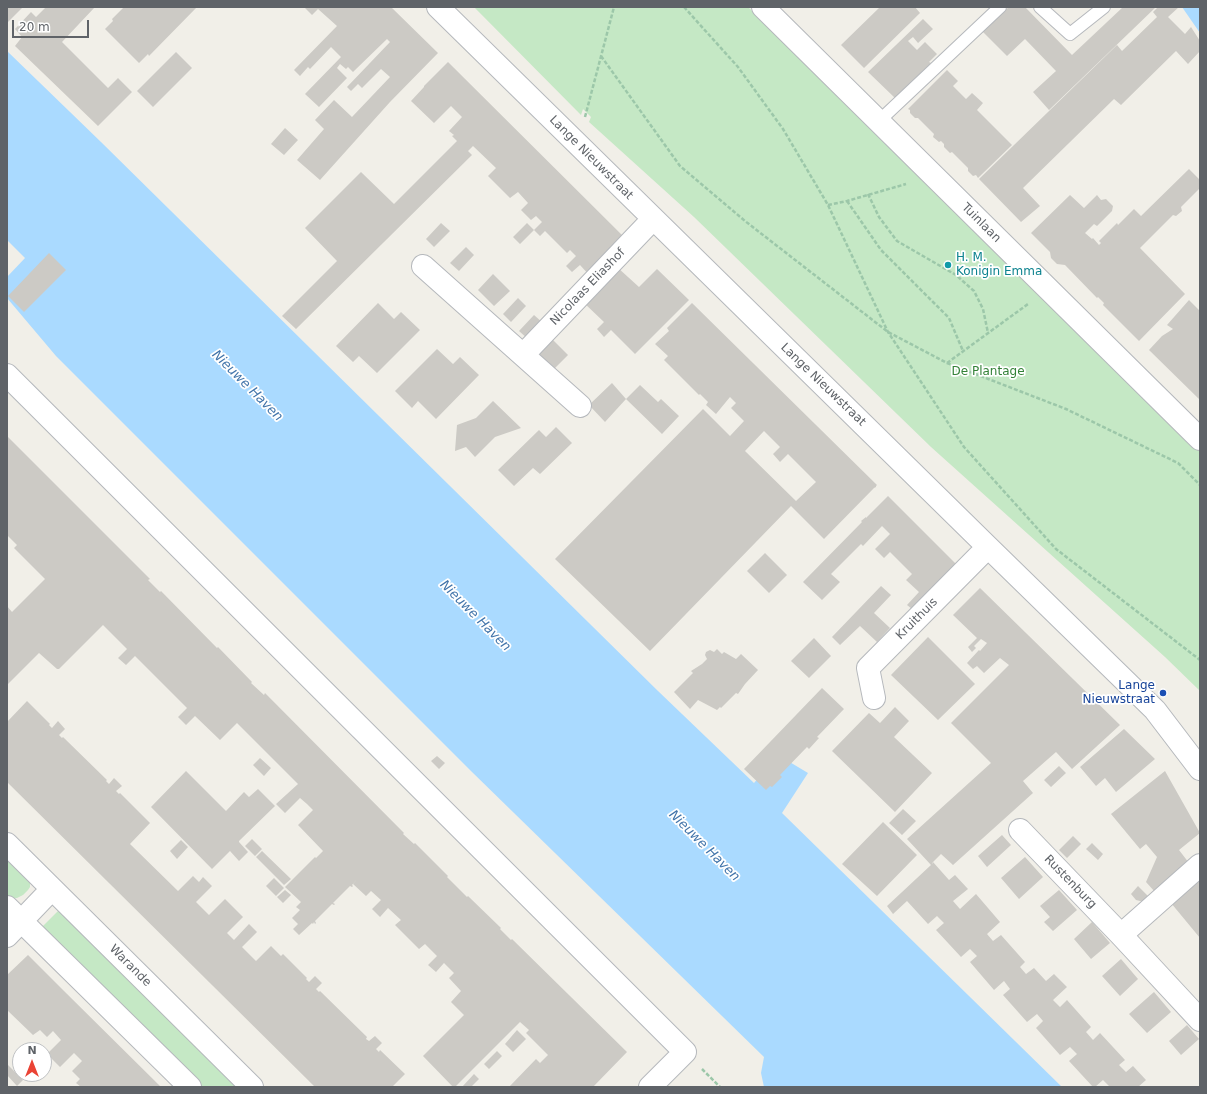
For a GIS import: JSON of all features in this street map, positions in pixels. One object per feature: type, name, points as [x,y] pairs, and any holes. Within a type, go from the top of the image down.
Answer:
[{"type":"street","name":"Lange Nieuwstraat","points":[[438,7],[1155,710],[1200,769]]},
{"type":"street","name":"Tuinlaan","points":[[763,7],[1200,439]]},
{"type":"street","name":"Nicolaas Eliashof","points":[[523,355],[653,218]]},
{"type":"street","points":[[423,266],[580,406]]},
{"type":"street","points":[[7,375],[685,1052],[650,1087]]},
{"type":"street","name":"Kruithuis","points":[[874,698],[868,668],[988,547]]},
{"type":"street","name":"Rustenburg","points":[[1020,830],[1200,1020]]},
{"type":"street","name":"Warande","points":[[7,844],[252,1087]]},
{"type":"street","points":[[1121,935],[1200,865]]},
{"type":"street","points":[[52,889],[12,921],[190,1087]]},
{"type":"lane","points":[[878,122],[1000,7]]},
{"type":"lane","points":[[1040,7],[1070,34],[1104,7]]},
{"type":"path","points":[[578,145],[614,7]]},
{"type":"path","points":[[684,7],[738,67],[783,129],[828,205],[888,332],[964,447],[1056,549],[1200,660]]},
{"type":"path","points":[[601,56],[680,166],[745,221],[888,332],[947,363],[1066,409],[1178,463],[1200,485]]},
{"type":"path","points":[[828,205],[934,176]]},
{"type":"path","points":[[868,194],[879,217],[898,240],[956,275],[974,291],[983,310],[988,333]]},
{"type":"path","points":[[847,201],[881,250],[949,318],[963,351]]},
{"type":"path","points":[[947,363],[1048,290]]},
{"type":"green space","name":"De Plantage","points":[[474,7],[748,7],[870,129],[1200,448],[1200,691],[1165,657],[931,447],[694,217],[589,122],[591,117],[583,109],[581,115]]},
{"type":"green space","points":[[7,855],[30,882],[30,887],[28,890],[17,898],[11,898],[7,895]]},
{"type":"green space","points":[[60,909],[242,1087],[201,1087],[42,930],[41,928]]},
{"type":"water","points":[[1182,7],[1200,7],[1200,33]]},
{"type":"water","name":"Nieuwe Haven","points":[[7,51],[658,691],[754,783],[778,755],[808,773],[782,813],[1062,1087],[764,1087],[761,1073],[764,1057],[472,772],[56,356],[7,298],[7,277],[25,258],[7,240]]},
{"type":"building","points":[[7,7],[23,7],[7,23]]},
{"type":"building","points":[[46,7],[95,7],[62,42],[108,88],[118,78],[132,92],[98,126],[15,46],[22,37],[15,29],[31,12],[36,17]]},
{"type":"building","points":[[124,7],[197,7],[149,56],[148,54],[139,63],[105,29],[113,21],[112,19]]},
{"type":"building","points":[[304,7],[391,7],[438,53],[390,102],[320,180],[297,160],[324,129],[315,120],[334,100],[352,117],[390,77],[381,69],[362,88],[358,84],[351,91],[347,87],[390,42],[387,39],[353,72],[348,67],[346,69],[340,64],[337,68],[347,78],[319,107],[305,94],[341,57],[331,47],[310,69],[308,67],[300,76],[294,70],[337,26],[318,9],[312,15]]},
{"type":"building","points":[[880,7],[915,7],[920,13],[864,68],[841,45]]},
{"type":"building","points":[[1010,7],[1025,7],[1072,55],[1123,7],[1156,7],[1049,110],[1033,92],[1056,71],[1025,39],[1007,56],[982,31],[1002,11]]},
{"type":"building","points":[[1158,7],[1179,7],[1168,17],[1185,34],[1191,27],[1200,41],[1200,51],[1188,64],[1176,51],[1121,105],[1114,99],[1023,188],[1040,206],[1021,222],[979,179],[1117,45],[1122,51],[1157,17],[1153,12]]},
{"type":"building","points":[[923,19],[933,29],[918,43],[913,37],[908,41],[917,50],[925,42],[937,54],[929,62],[931,63],[895,98],[868,72]]},
{"type":"building","points":[[176,52],[192,68],[153,107],[137,91]]},
{"type":"building","points":[[448,62],[627,240],[590,276],[580,265],[572,272],[566,266],[576,256],[570,250],[567,253],[545,231],[540,236],[534,230],[542,222],[536,216],[531,220],[521,210],[528,203],[518,192],[510,198],[488,176],[496,168],[473,146],[468,151],[472,155],[296,329],[282,316],[337,261],[305,228],[361,172],[394,204],[457,141],[452,136],[454,135],[449,131],[462,117],[451,106],[434,123],[411,101]]},
{"type":"building","points":[[947,70],[958,81],[953,86],[966,99],[972,93],[983,103],[977,110],[1012,145],[978,178],[976,175],[973,176],[968,171],[968,168],[952,152],[950,153],[944,147],[944,144],[941,141],[939,142],[933,137],[934,134],[918,118],[915,118],[908,109]]},
{"type":"building","points":[[285,128],[298,140],[284,155],[271,144]]},
{"type":"building","points":[[1189,169],[1200,180],[1200,188],[1181,207],[1182,211],[1176,216],[1173,215],[1140,248],[1185,294],[1139,341],[1103,305],[1104,303],[1098,297],[1097,298],[1065,265],[1057,264],[1051,258],[1050,252],[1031,233],[1070,195],[1084,208],[1097,195],[1101,200],[1106,199],[1113,206],[1112,211],[1097,226],[1094,224],[1085,233],[1092,239],[1093,238],[1099,245],[1101,243],[1099,241],[1117,223],[1118,225],[1134,209],[1141,216]]},
{"type":"building","points":[[441,223],[450,231],[434,247],[426,239]]},
{"type":"building","points":[[527,223],[534,230],[520,244],[513,237]]},
{"type":"building","points":[[466,247],[474,255],[459,271],[450,263]]},
{"type":"building","points":[[49,253],[66,270],[24,312],[8,296]]},
{"type":"building","points":[[617,267],[639,287],[657,269],[689,300],[635,354],[611,330],[604,337],[597,329],[604,322],[583,302]]},
{"type":"building","points":[[493,274],[510,291],[494,306],[478,290]]},
{"type":"building","points":[[518,298],[526,306],[511,322],[503,314]]},
{"type":"building","points":[[1189,300],[1200,311],[1200,400],[1149,350],[1162,336],[1173,329],[1167,325]]},
{"type":"building","points":[[378,303],[394,319],[401,312],[420,330],[377,373],[359,356],[353,362],[336,346]]},
{"type":"building","points":[[692,303],[877,485],[824,539],[791,506],[650,651],[555,559],[703,409],[730,436],[744,421],[731,408],[736,403],[730,397],[716,414],[706,405],[708,402],[664,360],[668,356],[655,344],[669,331],[667,328]],"holes":[[[764,431],[780,447],[773,454],[780,462],[788,454],[816,482],[796,501],[745,451]]]},
{"type":"building","points":[[534,315],[543,323],[528,339],[519,331]]},
{"type":"building","points":[[552,339],[568,355],[553,370],[537,354]]},
{"type":"building","points":[[437,349],[453,364],[460,357],[479,375],[436,419],[418,401],[412,408],[395,391]]},
{"type":"building","points":[[612,383],[626,399],[605,422],[589,405]]},
{"type":"building","points":[[640,385],[658,402],[661,399],[679,416],[662,434],[626,399]]},
{"type":"building","points":[[493,401],[521,428],[495,437],[475,457],[466,447],[455,451],[457,425],[476,418]]},
{"type":"building","points":[[556,427],[572,443],[540,474],[533,468],[514,486],[498,470],[539,430],[546,437]]},
{"type":"building","points":[[8,437],[150,579],[148,580],[160,592],[161,591],[217,648],[218,647],[252,682],[251,683],[264,695],[265,693],[404,833],[403,834],[414,844],[415,843],[467,897],[468,896],[501,928],[500,929],[511,940],[512,939],[627,1052],[593,1087],[509,1087],[536,1059],[540,1063],[548,1055],[526,1033],[529,1030],[520,1022],[455,1087],[453,1087],[423,1056],[464,1015],[451,1002],[461,991],[449,978],[454,973],[444,963],[436,972],[428,965],[437,956],[425,944],[419,949],[395,925],[401,920],[388,908],[380,917],[372,909],[381,900],[371,891],[366,896],[353,884],[358,878],[352,885],[352,887],[350,886],[333,903],[335,904],[334,905],[332,904],[315,921],[315,924],[314,922],[313,924],[312,923],[299,935],[293,929],[298,924],[292,918],[300,910],[296,907],[301,902],[285,887],[323,851],[298,825],[313,810],[307,804],[300,798],[285,813],[276,804],[298,784],[237,723],[220,740],[195,716],[186,725],[178,717],[187,708],[135,656],[126,665],[118,658],[127,649],[103,625],[59,669],[57,669],[39,653],[7,685],[7,606],[12,612],[45,579],[14,548],[17,545],[7,535]]},
{"type":"building","points":[[888,496],[956,564],[912,609],[907,605],[919,592],[906,580],[912,574],[890,552],[884,558],[875,549],[890,534],[882,526],[863,546],[861,544],[831,574],[840,582],[822,600],[803,582],[862,522],[861,521]]},
{"type":"building","points":[[765,553],[787,575],[769,593],[747,571]]},
{"type":"building","points":[[881,586],[891,595],[874,613],[890,628],[877,642],[860,626],[840,645],[832,637]]},
{"type":"building","points":[[980,588],[1120,725],[1072,769],[1056,752],[1023,781],[1033,793],[953,865],[941,854],[933,862],[949,880],[955,875],[968,889],[953,901],[960,909],[976,894],[1000,922],[987,934],[993,941],[1001,935],[1025,962],[1020,967],[1026,974],[1034,968],[1046,981],[1054,974],[1067,987],[1053,1000],[1060,1007],[1067,1000],[1091,1027],[1086,1032],[1093,1040],[1100,1033],[1125,1060],[1119,1065],[1126,1072],[1133,1066],[1146,1080],[1138,1087],[1110,1087],[1103,1080],[1093,1087],[1069,1061],[1077,1054],[1070,1047],[1060,1055],[1036,1028],[1043,1021],[1037,1014],[1027,1022],[1003,995],[1010,989],[1004,981],[994,990],[970,962],[977,956],[970,949],[961,957],[936,930],[944,923],[937,916],[928,924],[907,901],[893,914],[887,906],[931,865],[907,839],[991,763],[951,723],[1009,665],[1000,658],[984,673],[977,666],[973,669],[967,663],[987,643],[981,639],[974,646],[976,648],[972,652],[968,647],[977,638],[953,615]]},
{"type":"building","points":[[928,637],[975,684],[938,720],[891,675]]},
{"type":"building","points":[[814,638],[831,656],[809,678],[791,661]]},
{"type":"building","points":[[717,649],[722,654],[724,652],[736,659],[741,654],[758,670],[738,694],[736,693],[721,708],[720,707],[717,710],[698,700],[690,709],[674,692],[693,673],[691,671],[707,659],[705,655],[706,652],[710,650],[714,652]]},
{"type":"building","points":[[822,688],[844,709],[817,737],[819,738],[809,749],[807,747],[780,775],[782,777],[772,787],[770,786],[766,790],[744,769]]},
{"type":"building","points":[[27,701],[50,724],[49,725],[52,728],[58,721],[65,729],[59,735],[62,738],[63,737],[107,780],[106,781],[109,784],[114,778],[122,786],[116,791],[119,794],[120,793],[150,823],[130,844],[178,891],[193,876],[199,882],[203,877],[212,886],[196,902],[209,915],[225,899],[243,917],[227,933],[234,940],[249,924],[257,932],[242,947],[256,961],[271,946],[281,956],[283,954],[307,978],[306,979],[309,982],[315,976],[322,983],[316,989],[319,992],[320,991],[367,1037],[366,1039],[369,1041],[375,1036],[382,1043],[376,1049],[379,1052],[380,1050],[405,1074],[392,1087],[315,1087],[7,782],[7,722]]},
{"type":"building","points":[[895,707],[909,721],[894,737],[932,773],[895,812],[832,751],[869,713],[880,723]]},
{"type":"building","points":[[1124,729],[1155,759],[1116,792],[1105,778],[1096,786],[1080,767]]},
{"type":"building","points":[[437,756],[445,763],[439,769],[431,761]]},
{"type":"building","points":[[260,758],[271,768],[264,776],[253,765]]},
{"type":"building","points":[[1059,766],[1066,773],[1051,787],[1044,780]]},
{"type":"building","points":[[186,771],[226,811],[244,792],[249,797],[258,789],[275,806],[239,841],[248,852],[239,861],[230,851],[212,869],[151,807]]},
{"type":"building","points":[[1165,771],[1200,833],[1179,850],[1189,863],[1155,892],[1146,882],[1157,857],[1146,844],[1140,849],[1111,814]]},
{"type":"building","points":[[903,809],[916,821],[902,835],[889,823]]},
{"type":"building","points":[[883,822],[917,855],[877,896],[842,864]]},
{"type":"building","points":[[1002,835],[1011,845],[987,867],[978,856]]},
{"type":"building","points":[[1073,836],[1081,844],[1067,858],[1059,850]]},
{"type":"building","points":[[252,839],[262,849],[255,856],[245,846]]},
{"type":"building","points":[[181,840],[188,847],[177,859],[170,851]]},
{"type":"building","points":[[1092,843],[1103,854],[1098,860],[1086,849]]},
{"type":"building","points":[[262,851],[291,879],[284,885],[256,857]]},
{"type":"building","points":[[1025,857],[1043,877],[1019,899],[1001,878]]},
{"type":"building","points":[[274,878],[284,888],[276,896],[266,886]]},
{"type":"building","points":[[1200,880],[1200,938],[1171,903]]},
{"type":"building","points":[[1138,886],[1149,897],[1144,902],[1136,900],[1131,894]]},
{"type":"building","points":[[285,890],[291,895],[283,903],[277,897]]},
{"type":"building","points":[[1059,890],[1077,910],[1053,931],[1044,922],[1050,917],[1040,906]]},
{"type":"building","points":[[1092,922],[1110,943],[1091,959],[1074,939]]},
{"type":"building","points":[[28,955],[161,1087],[81,1087],[76,1083],[80,1079],[72,1071],[82,1061],[74,1053],[60,1067],[52,1059],[52,1049],[61,1040],[53,1031],[47,1037],[40,1030],[33,1035],[7,1010],[7,975]]},
{"type":"building","points":[[1121,959],[1138,979],[1120,996],[1102,976]]},
{"type":"building","points":[[1154,992],[1171,1012],[1147,1033],[1129,1014]]},
{"type":"building","points":[[1187,1025],[1199,1039],[1181,1055],[1169,1041]]},
{"type":"building","points":[[517,1030],[526,1039],[513,1052],[505,1044]]},
{"type":"building","points":[[497,1051],[502,1056],[489,1069],[484,1064]]},
{"type":"building","points":[[7,1064],[12,1069],[12,1080],[7,1075]]},
{"type":"building","points":[[474,1074],[479,1079],[471,1087],[462,1087]]},
{"type":"building","points":[[13,1082],[21,1082],[17,1086]]},
{"type":"place","name":"H. M. Konigin Emma","points":[[948,265]]},
{"type":"place","name":"Lange Nieuwstraat","points":[[1163,693]]}]
